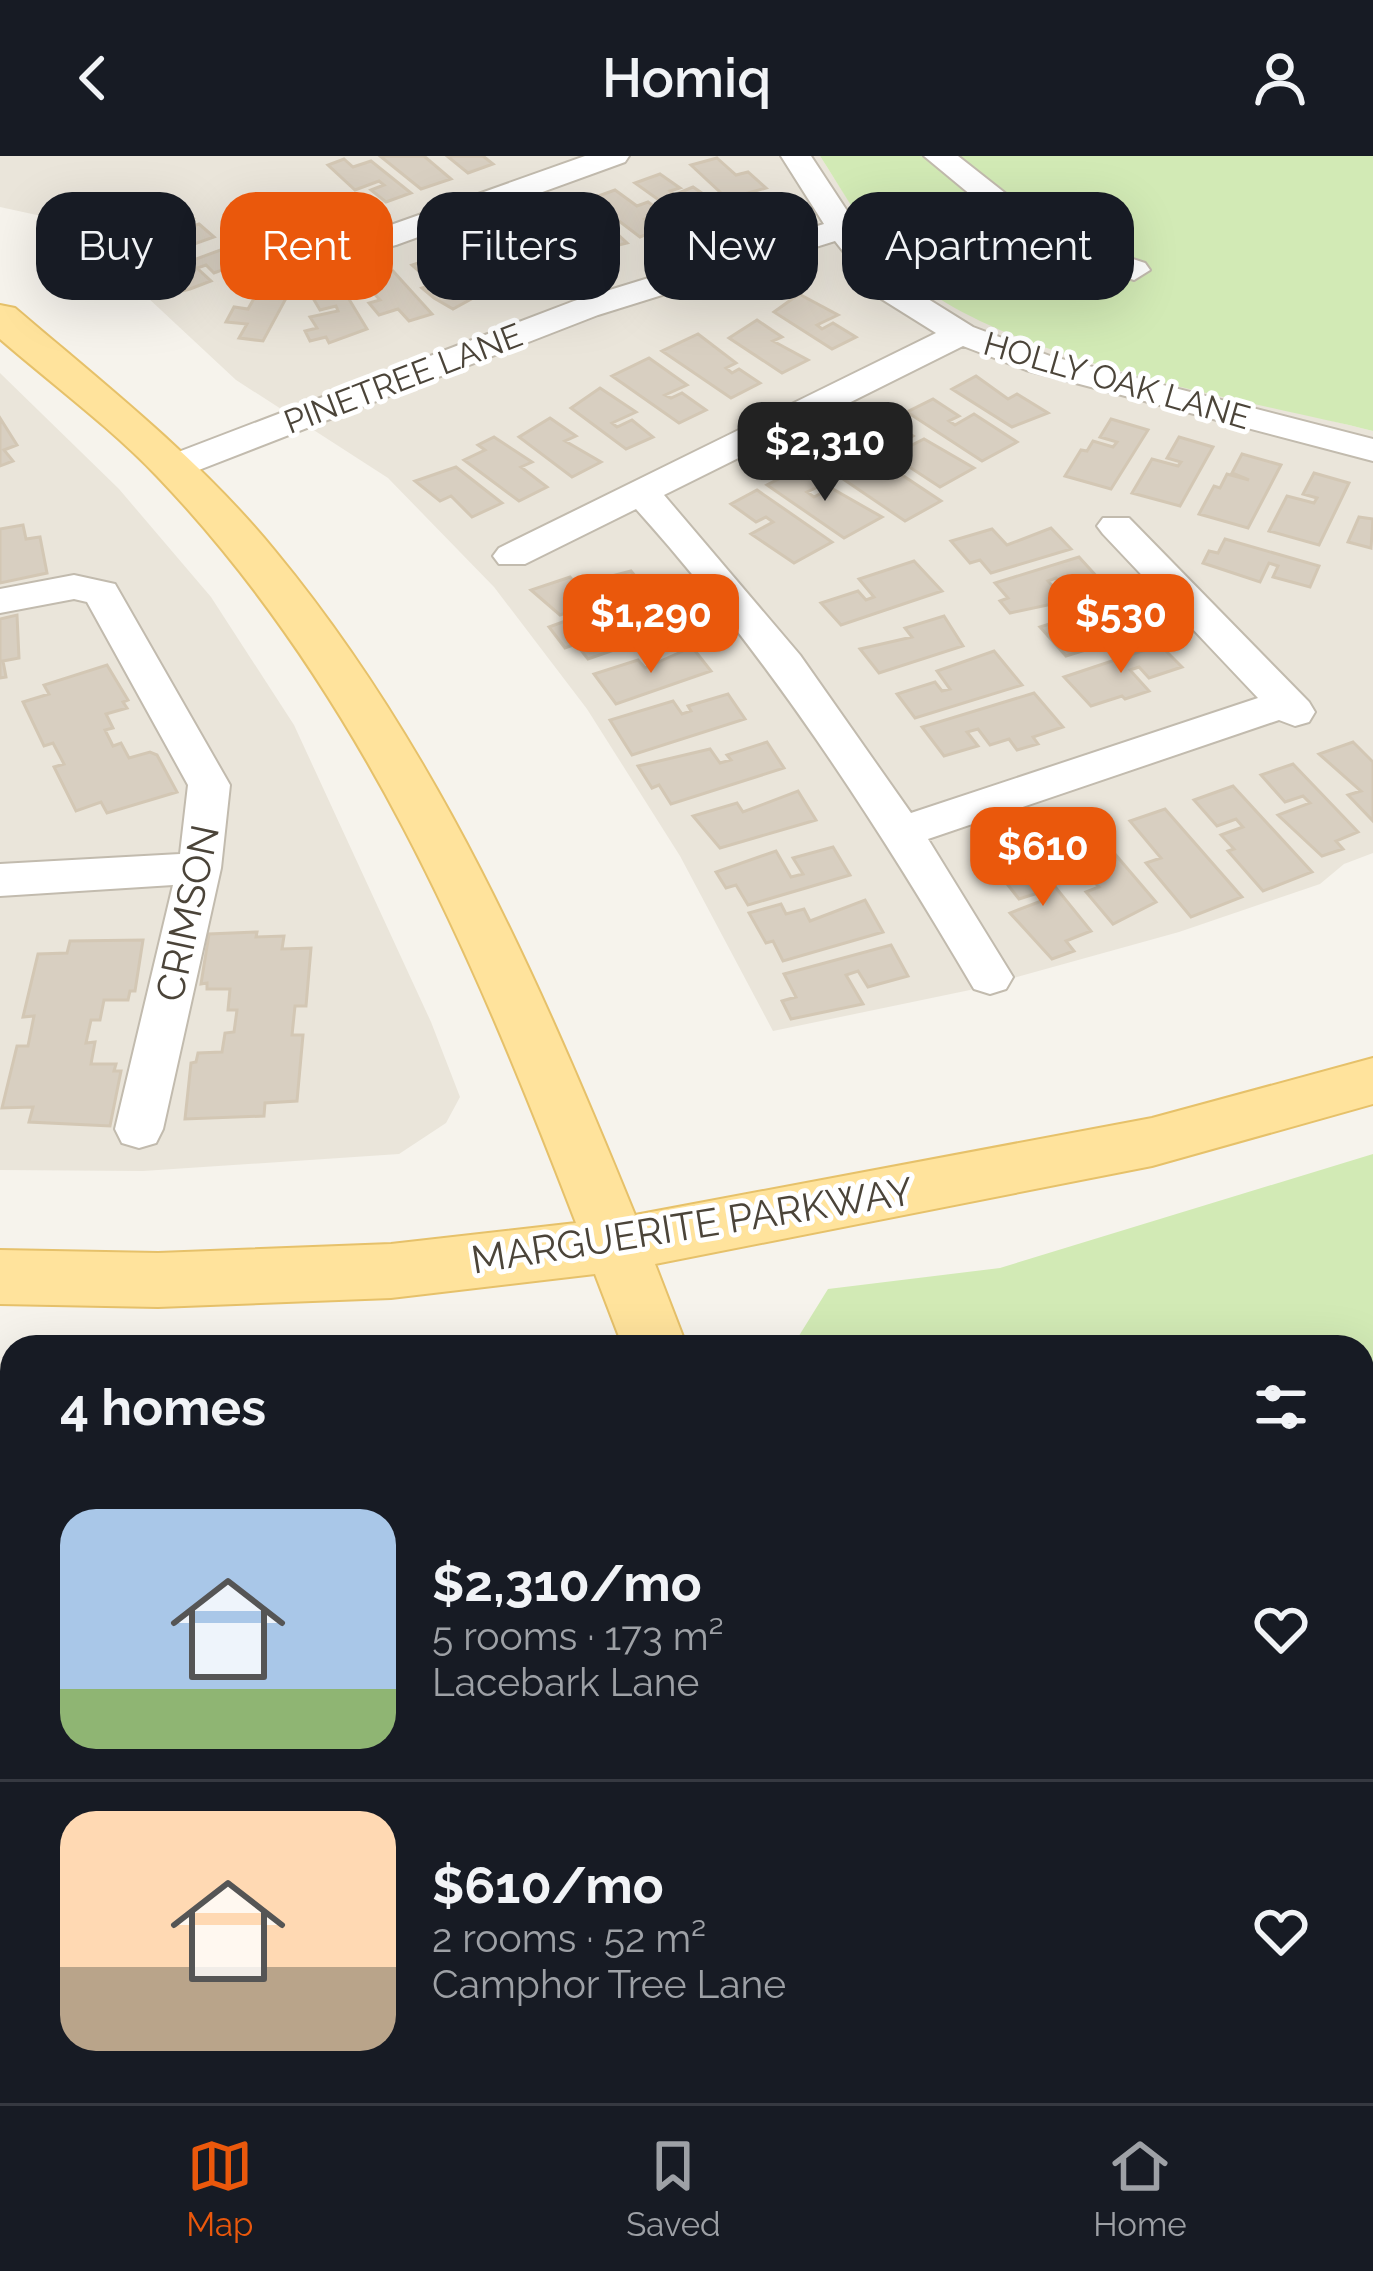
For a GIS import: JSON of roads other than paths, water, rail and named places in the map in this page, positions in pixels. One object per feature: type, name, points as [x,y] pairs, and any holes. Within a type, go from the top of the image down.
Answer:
[{"type":"main road","points":[[0,317],[173,466],[259,566],[363,703],[458,869],[651,1335]]},
{"type":"main road","name":"MARGUERITE PARKWAY","points":[[0,1277],[158,1280],[391,1271],[616,1245],[1152,1142],[1373,1081]]},
{"type":"street","points":[[393,235],[614,156]]},
{"type":"street","name":"HOLLY OAK LANE","points":[[796,156],[840,230],[892,292],[961,334],[1038,363],[1373,451]]},
{"type":"street","points":[[939,156],[984,192]]},
{"type":"street","name":"PINETREE LANE","points":[[173,466],[629,289],[840,230]]},
{"type":"street","points":[[512,556],[961,334]]},
{"type":"street","points":[[642,493],[688,541],[801,680],[904,832],[990,977]]},
{"type":"street","points":[[904,832],[1290,708],[1116,526]]},
{"type":"street","name":"CRIMSON","points":[[0,601],[87,588],[100,593],[209,785],[199,868],[139,1129]]},
{"type":"street","points":[[0,880],[199,868]]}]
